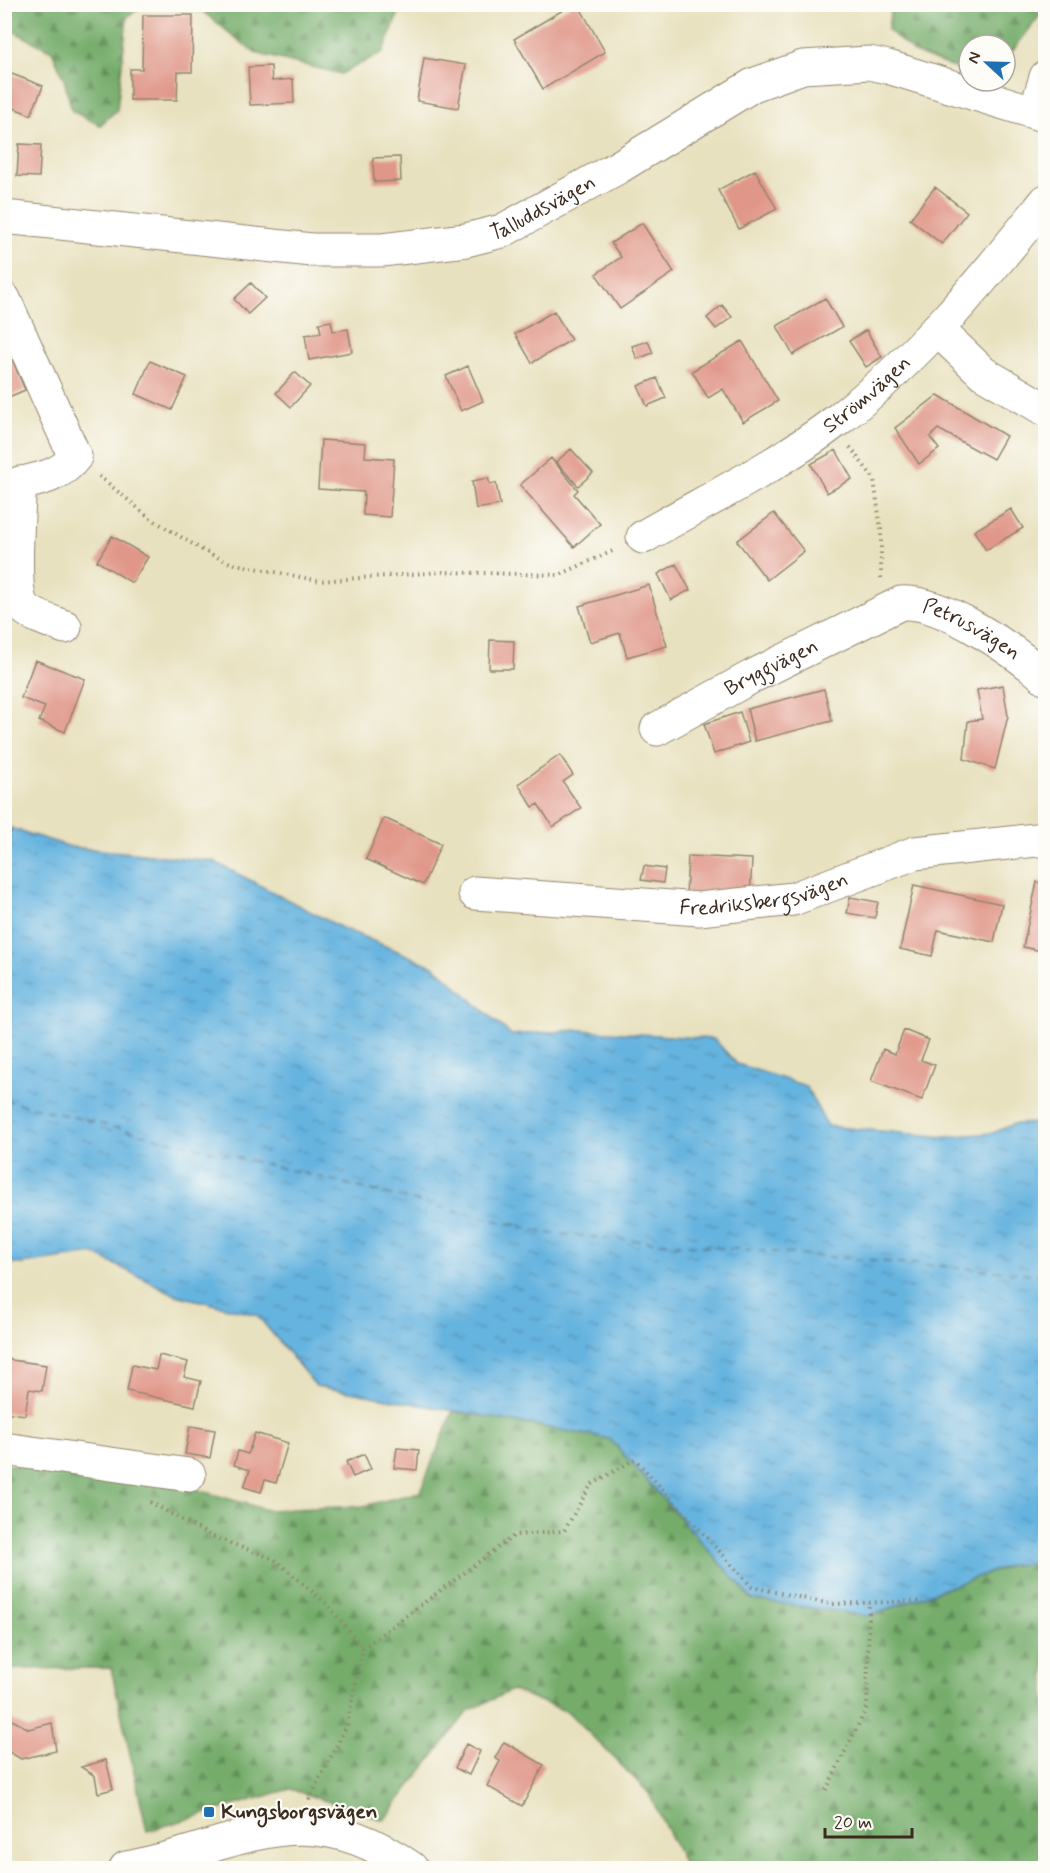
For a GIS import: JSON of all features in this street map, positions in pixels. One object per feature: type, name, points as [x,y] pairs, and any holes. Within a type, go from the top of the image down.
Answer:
[{"type":"street","name":"Talluddsvägen","points":[[4,217],[312,250],[382,250],[466,240],[502,231],[617,168],[753,85],[795,70],[814,66],[869,63],[1046,114]]},
{"type":"street","points":[[1046,77],[1040,97],[1046,114]]},
{"type":"street","name":"Strömvägen","points":[[643,537],[765,468],[833,424],[860,403],[970,296],[1046,201]]},
{"type":"street","points":[[4,299],[75,457],[69,465],[51,476],[12,485],[16,583],[20,602],[25,609],[65,627]]},
{"type":"street","points":[[937,329],[983,373],[1046,410]]},
{"type":"street","name":"Petrusvägen","points":[[896,606],[914,603],[943,611],[978,630],[1046,678]]},
{"type":"street","name":"Bryggvägen","points":[[657,729],[753,676],[896,606]]},
{"type":"street","name":"Fredriksbergsvägen","points":[[475,893],[699,909],[793,899],[915,854],[1046,838]]},
{"type":"street","points":[[4,1449],[189,1475]]},
{"type":"street","points":[[126,1869],[267,1830],[296,1828],[345,1833],[377,1848],[411,1869]]},
{"type":"path","points":[[833,424],[874,479],[881,530],[881,582],[899,586],[896,606]]},
{"type":"path","points":[[75,457],[150,518],[204,551],[230,563],[320,581],[441,572],[559,575],[643,537]]},
{"type":"path","points":[[8,838],[11,828]]},
{"type":"path","points":[[306,1806],[347,1725],[363,1648],[515,1535],[564,1531],[591,1485],[635,1459],[752,1587],[831,1604],[923,1601]]},
{"type":"path","points":[[144,1499],[211,1536],[274,1559],[327,1604],[363,1648]]},
{"type":"path","points":[[826,1790],[867,1707],[869,1602]]},
{"type":"green space","points":[[1045,4],[1046,7],[1017,45],[1017,33],[957,33],[957,69],[914,52],[888,30],[891,5]]},
{"type":"green space","points":[[4,5],[402,5],[383,52],[341,74],[255,53],[202,11],[143,6],[127,17],[117,110],[100,125],[72,111],[64,79],[52,51],[5,27]]},
{"type":"green space","points":[[453,1411],[610,1439],[753,1600],[870,1616],[1010,1565],[1045,1563],[1045,1853],[1029,1868],[686,1868],[648,1792],[568,1712],[512,1690],[468,1711],[384,1820],[290,1789],[147,1831],[111,1668],[5,1669],[5,1464],[192,1488],[267,1510],[363,1506],[420,1492]]},
{"type":"water","points":[[4,826],[71,847],[213,861],[340,927],[435,967],[511,1035],[579,1030],[714,1039],[737,1064],[806,1086],[827,1126],[945,1137],[993,1133],[1014,1124],[1045,1123],[1045,1563],[1010,1565],[869,1616],[753,1600],[610,1439],[316,1386],[257,1315],[176,1295],[94,1254],[22,1264],[5,1263]]},
{"type":"building","points":[[573,4],[578,4],[605,52],[543,89],[514,39]]},
{"type":"building","points":[[143,15],[193,15],[192,72],[178,72],[177,100],[130,100],[130,69],[142,69]]},
{"type":"building","points":[[424,58],[466,65],[458,108],[417,101]]},
{"type":"building","points":[[271,66],[272,81],[293,79],[294,103],[250,105],[248,67]]},
{"type":"building","points":[[4,71],[43,86],[31,115],[4,104]]},
{"type":"building","points":[[19,144],[41,145],[39,177],[17,176]]},
{"type":"building","points":[[400,157],[401,181],[374,182],[373,158]]},
{"type":"building","points":[[755,170],[777,209],[739,229],[718,190]]},
{"type":"building","points":[[935,187],[967,212],[942,244],[910,219]]},
{"type":"building","points":[[642,223],[674,272],[620,309],[596,274],[621,257],[611,243]]},
{"type":"building","points":[[251,283],[265,298],[248,314],[234,299]]},
{"type":"building","points":[[825,298],[842,327],[793,355],[777,326]]},
{"type":"building","points":[[722,305],[732,317],[716,329],[707,318]]},
{"type":"building","points":[[554,311],[571,340],[532,363],[515,334]]},
{"type":"building","points":[[331,321],[333,331],[348,329],[352,352],[309,360],[305,335],[321,333],[319,323]]},
{"type":"building","points":[[866,330],[882,357],[866,367],[849,341]]},
{"type":"building","points":[[648,341],[653,353],[637,359],[632,346]]},
{"type":"building","points":[[742,341],[778,401],[743,422],[723,389],[708,398],[692,371]]},
{"type":"building","points":[[12,359],[25,390],[4,399],[4,362]]},
{"type":"building","points":[[150,361],[187,377],[172,410],[136,394]]},
{"type":"building","points":[[468,366],[483,401],[461,411],[446,376]]},
{"type":"building","points":[[295,372],[310,386],[291,407],[276,393]]},
{"type":"building","points":[[657,378],[666,398],[647,406],[638,386]]},
{"type":"building","points":[[938,395],[1006,436],[993,459],[938,429],[930,437],[939,449],[919,464],[895,428]]},
{"type":"building","points":[[321,440],[366,443],[365,457],[394,459],[390,517],[363,515],[364,492],[318,489]]},
{"type":"building","points":[[571,449],[593,473],[578,486],[556,462]]},
{"type":"building","points":[[836,450],[852,479],[827,493],[811,464]]},
{"type":"building","points":[[551,458],[578,490],[574,494],[600,524],[574,547],[520,485]]},
{"type":"building","points":[[488,478],[490,484],[496,483],[500,505],[476,509],[472,481]]},
{"type":"building","points":[[1011,509],[1023,528],[986,550],[974,531]]},
{"type":"building","points":[[774,513],[804,551],[767,580],[737,541]]},
{"type":"building","points":[[112,536],[148,557],[132,583],[97,561]]},
{"type":"building","points":[[676,564],[690,590],[671,600],[658,574]]},
{"type":"building","points":[[649,585],[667,646],[627,657],[620,633],[590,642],[579,606]]},
{"type":"building","points":[[490,640],[514,641],[513,669],[489,669]]},
{"type":"building","points":[[35,660],[85,679],[65,732],[39,721],[45,707],[21,698]]},
{"type":"building","points":[[1003,685],[1008,716],[995,769],[964,759],[968,721],[982,719],[977,690]]},
{"type":"building","points":[[824,689],[832,721],[755,741],[747,709]]},
{"type":"building","points":[[740,712],[749,742],[714,754],[704,724]]},
{"type":"building","points":[[560,755],[573,775],[563,782],[581,808],[553,827],[538,804],[533,807],[518,784]]},
{"type":"building","points":[[384,818],[441,844],[423,885],[366,859]]},
{"type":"building","points":[[688,856],[752,859],[750,899],[686,896]]},
{"type":"building","points":[[644,866],[665,869],[663,883],[641,880]]},
{"type":"building","points":[[1037,882],[1046,884],[1046,952],[1023,947]]},
{"type":"building","points":[[914,885],[1002,904],[994,942],[938,930],[932,956],[900,949]]},
{"type":"building","points":[[850,897],[878,902],[875,918],[847,913]]},
{"type":"building","points":[[904,1030],[929,1040],[921,1060],[935,1065],[922,1100],[871,1081],[883,1049],[895,1054]]},
{"type":"building","points":[[159,1355],[188,1362],[184,1377],[201,1381],[195,1406],[127,1391],[132,1365],[156,1370]]},
{"type":"building","points":[[4,1359],[46,1365],[42,1391],[29,1389],[25,1415],[4,1412]]},
{"type":"building","points":[[190,1426],[215,1430],[210,1458],[185,1454]]},
{"type":"building","points":[[255,1433],[288,1443],[276,1483],[265,1480],[261,1492],[244,1487],[250,1470],[234,1465],[238,1451],[248,1454]]},
{"type":"building","points":[[397,1448],[419,1450],[417,1470],[394,1468]]},
{"type":"building","points":[[364,1454],[371,1469],[353,1477],[346,1462]]},
{"type":"building","points":[[4,1716],[29,1729],[52,1723],[56,1751],[21,1759],[4,1749]]},
{"type":"building","points":[[504,1742],[544,1765],[522,1806],[487,1786],[500,1761],[495,1758]]},
{"type":"building","points":[[466,1744],[480,1751],[469,1775],[455,1768]]},
{"type":"building","points":[[106,1760],[113,1789],[98,1793],[95,1776],[81,1767]]},
{"type":"ferry route","points":[[4,1100],[546,1233],[1046,1275]]},
{"type":"place","name":"Kungsborgsvägen","points":[[209,1812]]}]
